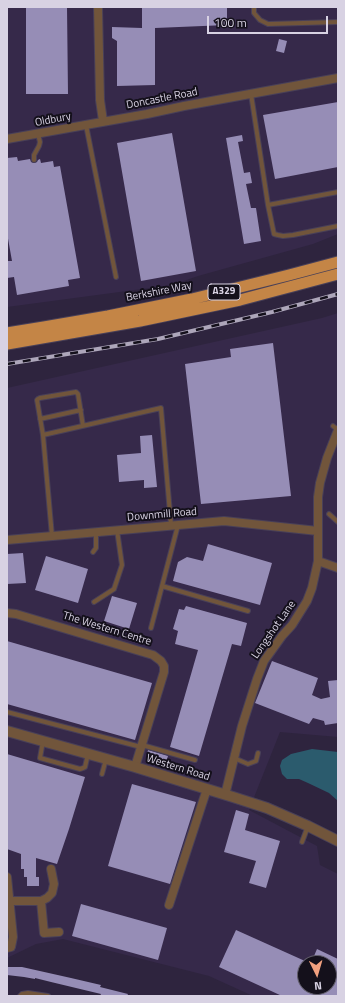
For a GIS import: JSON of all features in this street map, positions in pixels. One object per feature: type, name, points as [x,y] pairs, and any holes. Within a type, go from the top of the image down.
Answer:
[{"type":"highway","name":"Berkshire Way","points":[[7,344],[74,327],[109,321],[192,299],[289,276],[338,262]]},
{"type":"highway","name":"Berkshire Way","points":[[109,321],[140,322],[240,300],[338,274]]},
{"type":"highway","name":"Berkshire Way","points":[[7,333],[74,327]]},
{"type":"street","points":[[98,7],[100,100],[104,121]]},
{"type":"street","name":"Doncastle Road","points":[[104,121],[338,78]]},
{"type":"street","name":"Oldbury","points":[[7,139],[104,121]]},
{"type":"street","name":"Longshot Lane","points":[[225,794],[242,726],[264,661],[292,625],[307,601],[312,588],[318,561],[318,497],[320,483],[336,428]]},
{"type":"street","name":"Downmill Road","points":[[7,540],[224,521],[318,531]]},
{"type":"street","points":[[318,561],[338,568]]},
{"type":"street","name":"The Western Centre","points":[[7,613],[16,614],[153,655],[164,666],[164,672],[136,767]]},
{"type":"street","name":"Western Road","points":[[7,731],[136,767],[225,794],[267,808],[338,841]]},
{"type":"street","points":[[169,905],[207,789]]},
{"type":"street","points":[[9,901],[41,901],[47,898],[52,893],[54,884],[51,869]]},
{"type":"street","points":[[7,877],[9,916],[13,937],[11,947],[7,948]]},
{"type":"street","points":[[41,901],[44,933],[59,932]]},
{"type":"lane","points":[[254,7],[254,13],[260,20],[268,24],[338,22]]},
{"type":"lane","points":[[251,94],[268,205],[274,234],[278,236],[292,235],[338,226]]},
{"type":"lane","points":[[86,125],[116,277]]},
{"type":"lane","points":[[34,160],[34,155],[40,142],[38,134]]},
{"type":"lane","points":[[268,205],[338,192]]},
{"type":"lane","points":[[52,536],[43,435],[37,400],[40,398],[76,392],[78,394],[83,426]]},
{"type":"lane","points":[[43,435],[161,408],[174,525],[162,586],[151,628]]},
{"type":"lane","points":[[40,419],[81,410]]},
{"type":"lane","points":[[329,514],[338,522]]},
{"type":"lane","points":[[94,602],[114,589],[122,565],[117,530]]},
{"type":"lane","points":[[93,552],[96,548],[96,532]]},
{"type":"lane","points":[[162,586],[248,611]]},
{"type":"lane","points":[[7,712],[195,760]]},
{"type":"lane","points":[[43,741],[40,758],[80,769],[85,766],[88,754]]},
{"type":"lane","points":[[234,758],[248,764],[256,761],[258,753]]},
{"type":"lane","points":[[102,774],[106,759]]},
{"type":"lane","points":[[302,842],[308,826]]},
{"type":"lane","points":[[20,996],[28,993],[48,996]]},
{"type":"shaded area","points":[[7,7],[338,7],[338,234],[313,244],[198,276],[172,285],[7,307]]},
{"type":"shaded area","points":[[338,313],[338,737],[280,732],[249,810],[317,846],[320,865],[338,874],[338,996],[253,996],[209,976],[63,939],[36,944],[7,958],[7,388],[322,318]]},
{"type":"water","points":[[312,749],[338,752],[338,801],[329,793],[299,779],[287,779],[282,774],[280,766],[282,760],[291,754]]},
{"type":"building","points":[[26,7],[67,7],[68,94],[26,94]]},
{"type":"building","points":[[142,7],[227,7],[227,25],[155,28],[155,85],[117,86],[117,41],[112,38],[112,27],[142,28]]},
{"type":"building","points":[[279,39],[287,41],[284,53],[276,51]]},
{"type":"building","points":[[338,102],[338,167],[275,179],[263,115]]},
{"type":"building","points":[[172,133],[196,271],[141,281],[117,143]]},
{"type":"building","points":[[242,135],[243,141],[238,142],[244,173],[250,172],[252,183],[246,184],[251,208],[256,208],[261,241],[244,244],[226,138]]},
{"type":"building","points":[[17,157],[18,161],[30,159],[31,162],[34,163],[40,159],[41,163],[53,161],[54,167],[60,166],[80,278],[68,280],[69,286],[17,295],[14,277],[7,278],[7,261],[12,261],[7,233],[7,158]]},
{"type":"building","points":[[273,343],[291,496],[201,504],[185,364],[231,357],[230,349]]},
{"type":"building","points":[[152,435],[157,487],[144,488],[144,480],[119,482],[117,455],[141,453],[140,436]]},
{"type":"building","points":[[208,544],[272,563],[260,605],[173,581],[178,562],[187,557],[203,561]]},
{"type":"building","points":[[23,553],[26,583],[7,584],[7,554]]},
{"type":"building","points":[[46,556],[88,569],[78,603],[35,590]]},
{"type":"building","points":[[112,596],[137,603],[129,629],[104,621]]},
{"type":"building","points":[[186,606],[247,623],[241,646],[232,644],[199,756],[170,747],[198,650],[175,644],[178,631],[173,629],[179,609],[184,610]]},
{"type":"building","points":[[7,641],[152,683],[135,740],[7,704]]},
{"type":"building","points":[[272,661],[318,678],[312,695],[321,699],[330,697],[328,681],[338,680],[338,723],[325,725],[324,721],[313,718],[309,724],[255,703]]},
{"type":"building","points":[[148,750],[168,756],[165,765],[146,759]]},
{"type":"building","points":[[7,754],[85,777],[57,864],[36,858],[36,877],[39,877],[39,886],[27,886],[27,877],[24,877],[24,869],[21,869],[21,854],[7,849]]},
{"type":"building","points":[[132,784],[196,802],[170,884],[108,866]]},
{"type":"building","points":[[236,810],[249,814],[245,830],[280,841],[266,888],[249,883],[256,861],[224,852]]},
{"type":"building","points":[[81,904],[167,928],[158,960],[72,936]]},
{"type":"building","points":[[236,930],[297,957],[297,995],[337,995],[338,959],[338,996],[282,996],[219,967]]},
{"type":"building","points":[[317,949],[330,955],[314,955]]},
{"type":"building","points":[[7,967],[22,967],[101,985],[100,987],[128,994],[127,996],[100,996],[101,994],[35,978],[7,975]]},
{"type":"railway","points":[[7,364],[158,339],[272,312],[338,294]]}]
